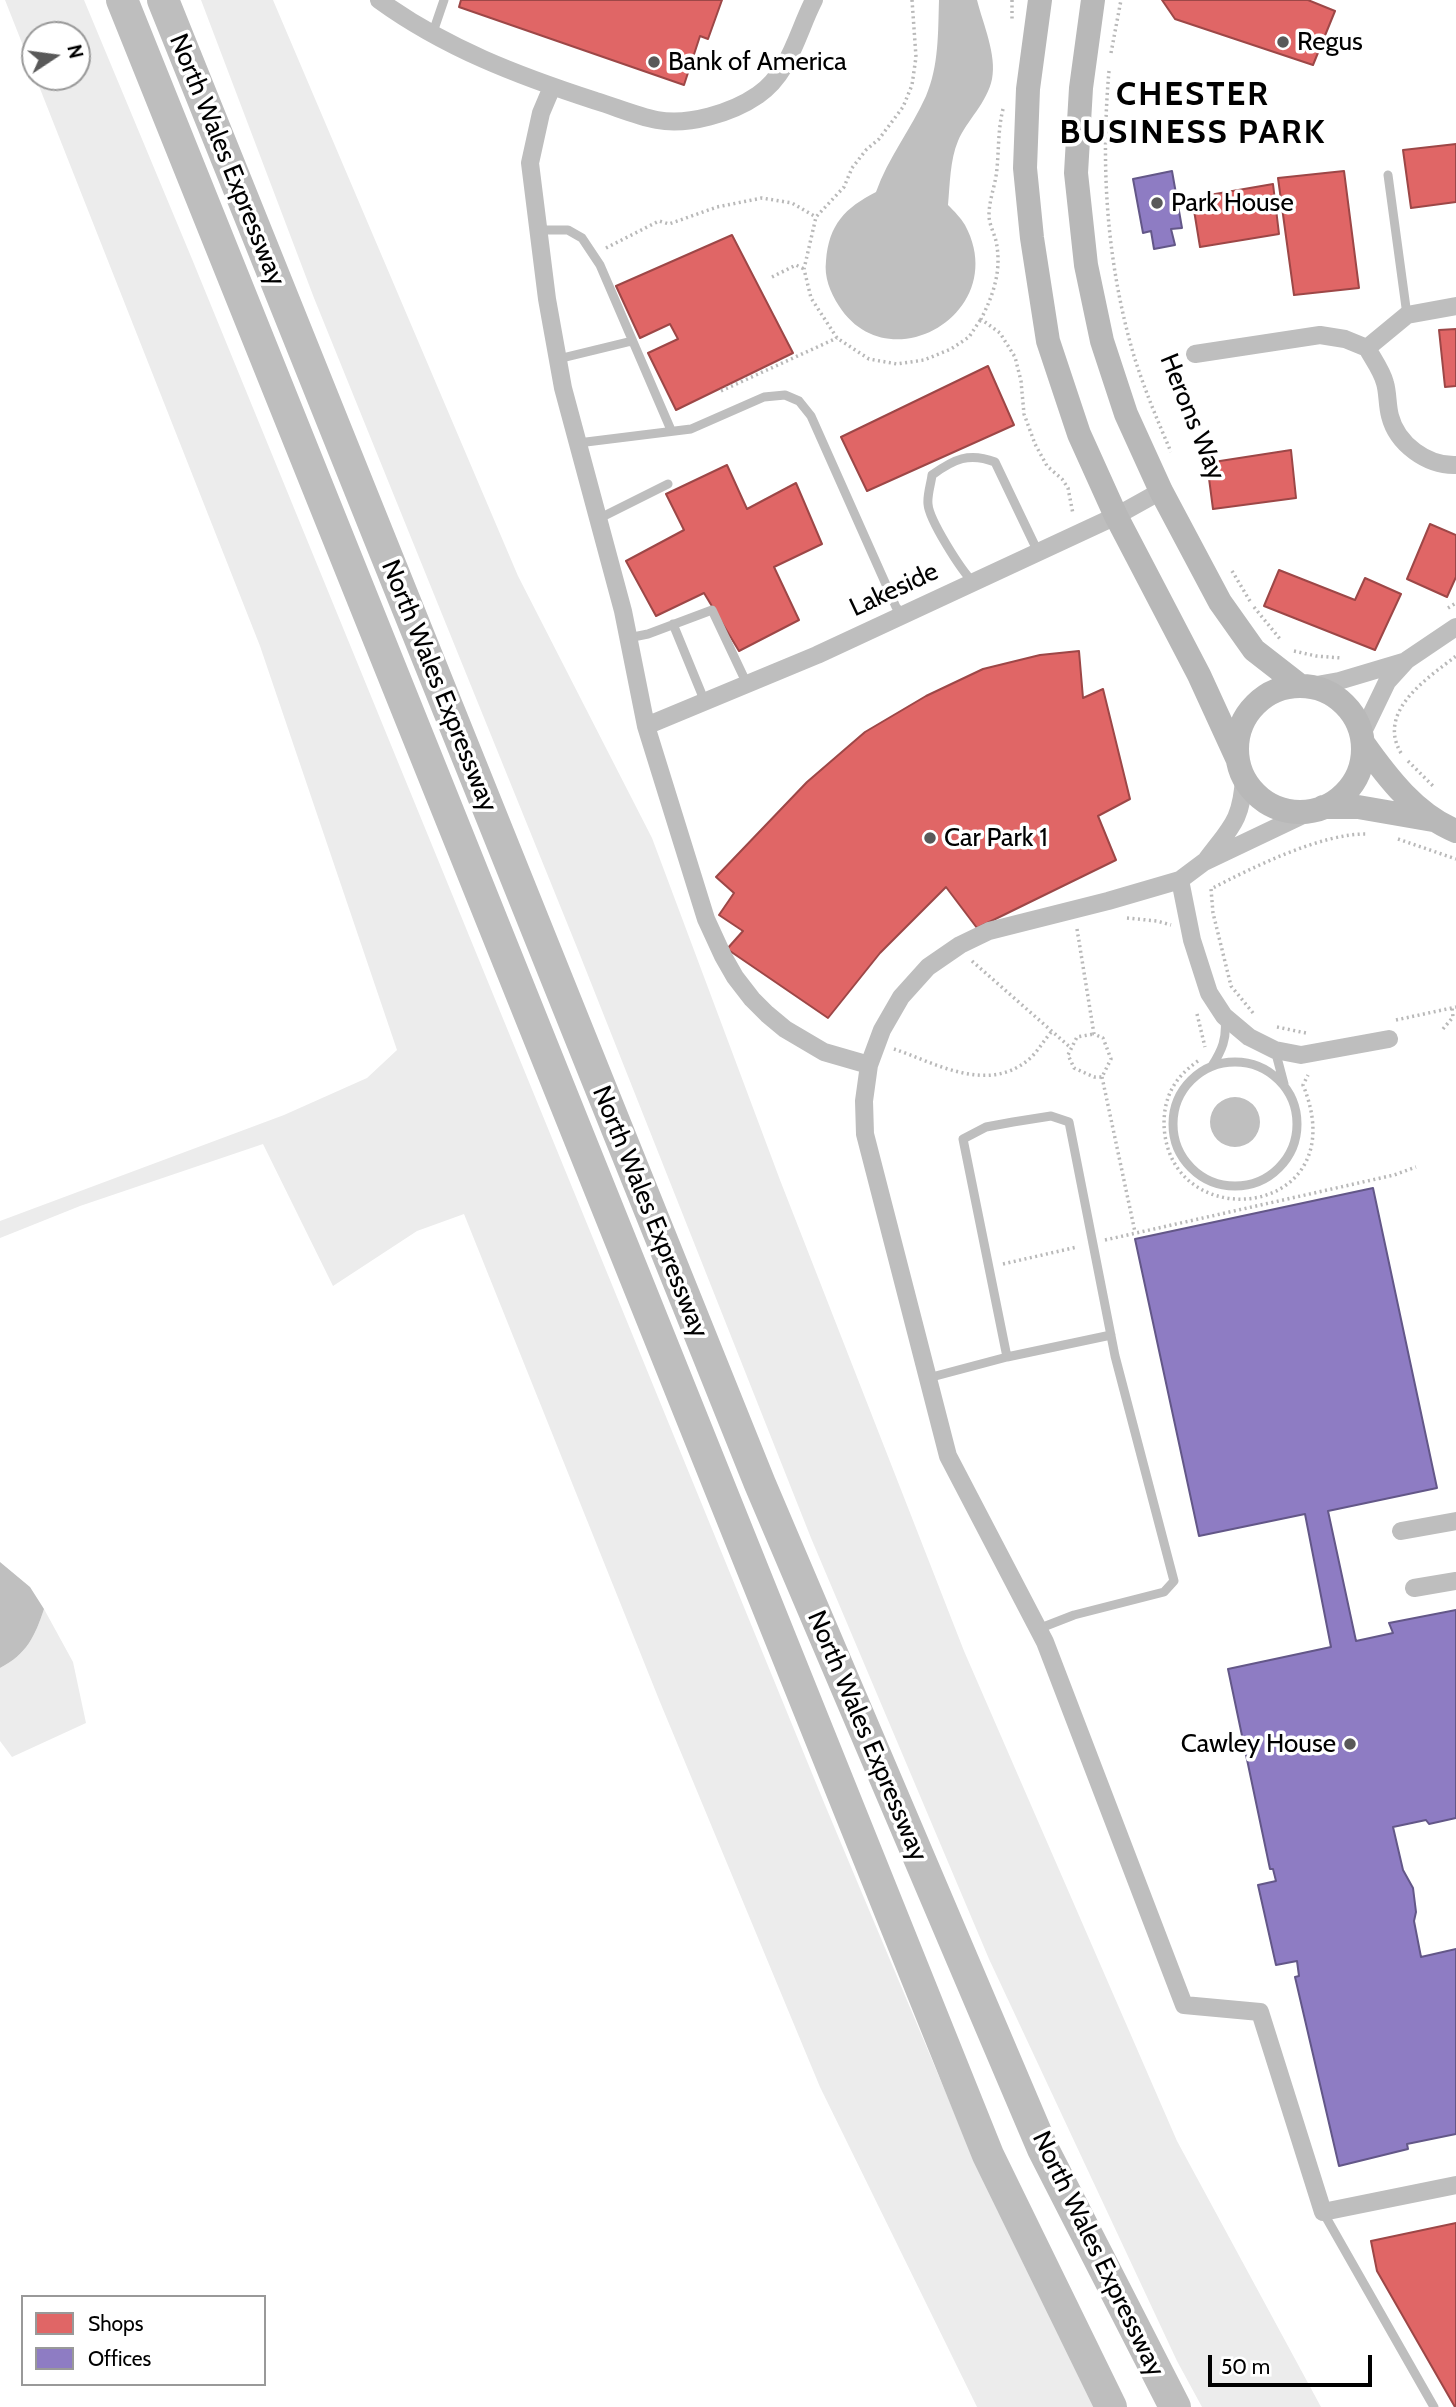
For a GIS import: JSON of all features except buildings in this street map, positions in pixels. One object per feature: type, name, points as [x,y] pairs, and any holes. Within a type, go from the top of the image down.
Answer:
[{"type":"highway","points":[[108,0],[270,368]]},
{"type":"highway","name":"North Wales Expressway","points":[[122,0],[988,2155],[1111,2407]]},
{"type":"highway","name":"North Wales Expressway","points":[[165,0],[760,1484],[1044,2149],[1175,2407]]},
{"type":"street","points":[[379,0],[432,35],[489,63],[552,87],[658,120],[708,119],[758,95],[784,69],[814,0]]},
{"type":"street","points":[[1040,0],[1028,89],[1026,168],[1032,238],[1048,341],[1079,434],[1116,516],[1199,675],[1255,794],[1275,807],[1358,807],[1434,820]]},
{"type":"street","points":[[1093,0],[1081,88],[1076,173],[1086,265],[1102,341],[1126,414],[1161,491],[1220,602],[1254,650],[1305,686],[1333,695],[1342,702],[1352,713],[1362,740],[1391,781],[1434,820],[1456,831]]},
{"type":"street","points":[[552,87],[541,113],[530,163],[547,299],[563,388],[628,638],[646,726],[706,919],[735,977],[752,999],[785,1029],[824,1052],[869,1065]]},
{"type":"street","points":[[1367,348],[1407,315],[1456,306]]},
{"type":"street","points":[[1195,355],[1320,335],[1367,348],[1385,382],[1390,418],[1402,440],[1422,457],[1446,465],[1456,465]]},
{"type":"street","name":"Lakeside","points":[[646,726],[903,615],[1116,516],[1161,491]]},
{"type":"street","points":[[1456,627],[1407,660],[1387,682],[1362,740],[1360,769],[1354,781],[1339,798],[1205,862],[1180,880],[989,931],[960,945],[928,967],[901,997],[882,1030],[869,1065],[864,1101],[865,1134],[948,1456],[1038,1629],[1184,2005],[1260,2012],[1323,2211],[1456,2185]]},
{"type":"street","points":[[1205,862],[1237,818],[1242,800],[1239,730],[1248,712],[1266,695],[1281,688],[1352,678],[1407,660]]},
{"type":"street","points":[[1180,880],[1192,940],[1209,993],[1224,1016],[1249,1037],[1275,1050],[1300,1055],[1389,1039]]},
{"type":"street","points":[[1401,1531],[1456,1521]]},
{"type":"street","points":[[1414,1588],[1456,1581]]},
{"type":"lane","points":[[432,35],[444,0]]},
{"type":"lane","points":[[1388,175],[1407,315]]},
{"type":"lane","points":[[539,230],[568,230],[582,238],[593,254],[671,430]]},
{"type":"lane","points":[[558,359],[632,341]]},
{"type":"lane","points":[[578,443],[691,429],[764,397],[785,395],[799,401],[811,416],[896,607],[903,615]]},
{"type":"lane","points":[[973,582],[944,541],[928,505],[932,475],[950,462],[976,456],[995,462],[1038,552]]},
{"type":"lane","points":[[598,519],[668,484]]},
{"type":"lane","points":[[628,638],[648,634],[712,610],[747,684]]},
{"type":"lane","points":[[673,624],[705,702]]},
{"type":"lane","points":[[1212,1066],[1223,1049],[1226,1033],[1224,1016]]},
{"type":"lane","points":[[1275,1050],[1284,1086]]},
{"type":"lane","points":[[1225,1062],[1251,1064],[1275,1076],[1284,1086],[1294,1102],[1297,1121],[1295,1141],[1287,1158],[1274,1172],[1257,1182],[1238,1186],[1219,1184],[1202,1176],[1187,1163],[1178,1146],[1173,1127],[1175,1108],[1183,1091],[1195,1076],[1225,1062]]},
{"type":"lane","points":[[1007,1357],[963,1139],[986,1127],[1051,1116],[1069,1122],[1111,1335],[1174,1581],[1164,1592],[1073,1615],[1038,1629]]},
{"type":"lane","points":[[928,1378],[1007,1357],[1111,1335]]},
{"type":"lane","points":[[1323,2211],[1434,2407]]},
{"type":"path","points":[[912,0],[916,57],[912,85],[903,107],[879,139],[852,168],[844,187],[816,217],[804,269],[811,298],[837,338],[869,359],[897,364],[924,360],[951,349],[969,337],[981,319]]},
{"type":"path","name":"Herons Way","points":[[1121,0],[1110,62],[1105,113],[1105,196],[1109,234],[1130,344],[1175,461]]},
{"type":"path","points":[[593,254],[659,221],[669,224],[717,207],[762,198],[792,203],[816,217]]},
{"type":"path","points":[[772,277],[796,265],[804,269]]},
{"type":"path","points":[[721,391],[837,338]]},
{"type":"path","points":[[1226,560],[1251,603],[1286,644]]},
{"type":"path","points":[[1445,611],[1456,603]]},
{"type":"path","points":[[1292,650],[1315,656],[1349,657]]},
{"type":"path","points":[[1443,795],[1399,750],[1394,737],[1396,721],[1407,696],[1456,656]]},
{"type":"path","points":[[1259,1021],[1231,986],[1213,914],[1211,889],[1240,874],[1319,842],[1371,834]]},
{"type":"path","points":[[1396,838],[1456,859]]},
{"type":"path","points":[[1074,909],[1094,1034]]},
{"type":"path","points":[[967,957],[1071,1049]]},
{"type":"path","points":[[1443,1029],[1452,1017],[1452,1008]]},
{"type":"path","points":[[1270,1024],[1290,1031],[1316,1034]]},
{"type":"path","points":[[877,1044],[953,1072],[984,1076],[1008,1072],[1028,1060],[1052,1031]]},
{"type":"path","points":[[1102,1077],[1094,1077],[1074,1068],[1069,1055],[1077,1037],[1094,1034],[1103,1038],[1111,1059],[1102,1077],[1135,1232]]},
{"type":"path","points":[[989,1268],[1135,1232],[1394,1175],[1416,1167]]},
{"type":"path","points":[[1257,1197],[1258,1204]]},
{"type":"shaded area","points":[[5,0],[84,0],[825,1805],[961,2129],[1096,2407],[977,2407],[820,2087],[660,1702],[464,1214],[417,1231],[333,1286],[263,1144],[80,1206],[0,1238],[0,1221],[284,1115],[367,1078],[397,1050],[260,646],[41,91],[91,91],[91,21],[21,21],[21,41]]},
{"type":"shaded area","points":[[201,0],[273,0],[518,576],[652,838],[780,1180],[964,1651],[1177,2141],[1321,2407],[1202,2407],[1177,2361],[989,1959],[811,1538],[578,950],[314,298]]},
{"type":"shaded area","points":[[939,0],[977,0],[993,60],[989,88],[958,141],[950,181],[948,205],[965,225],[975,257],[972,285],[959,309],[938,327],[913,338],[886,338],[861,328],[839,306],[827,279],[828,248],[840,219],[856,204],[876,192],[926,96],[936,61]]},
{"type":"shaded area","points":[[1235,1097],[1253,1104],[1260,1122],[1253,1140],[1235,1147],[1217,1140],[1210,1122],[1217,1104]]},
{"type":"shaded area","points":[[0,1562],[30,1587],[44,1609],[29,1643],[17,1657],[0,1668]]},
{"type":"shaded area","points":[[44,1609],[73,1662],[86,1723],[12,1757],[0,1741],[0,1668],[17,1657],[29,1643]]},
{"type":"place","name":"Regus","points":[[1283,42]]},
{"type":"place","name":"Bank of America","points":[[654,62]]},
{"type":"place","name":"Park House","points":[[1157,203]]},
{"type":"place","name":"Car Park 1","points":[[930,838]]},
{"type":"place","name":"Cawley House","points":[[1350,1744]]},
{"type":"district","name":"CHESTER BUSINESS PARK","points":[[1193,114]]}]
